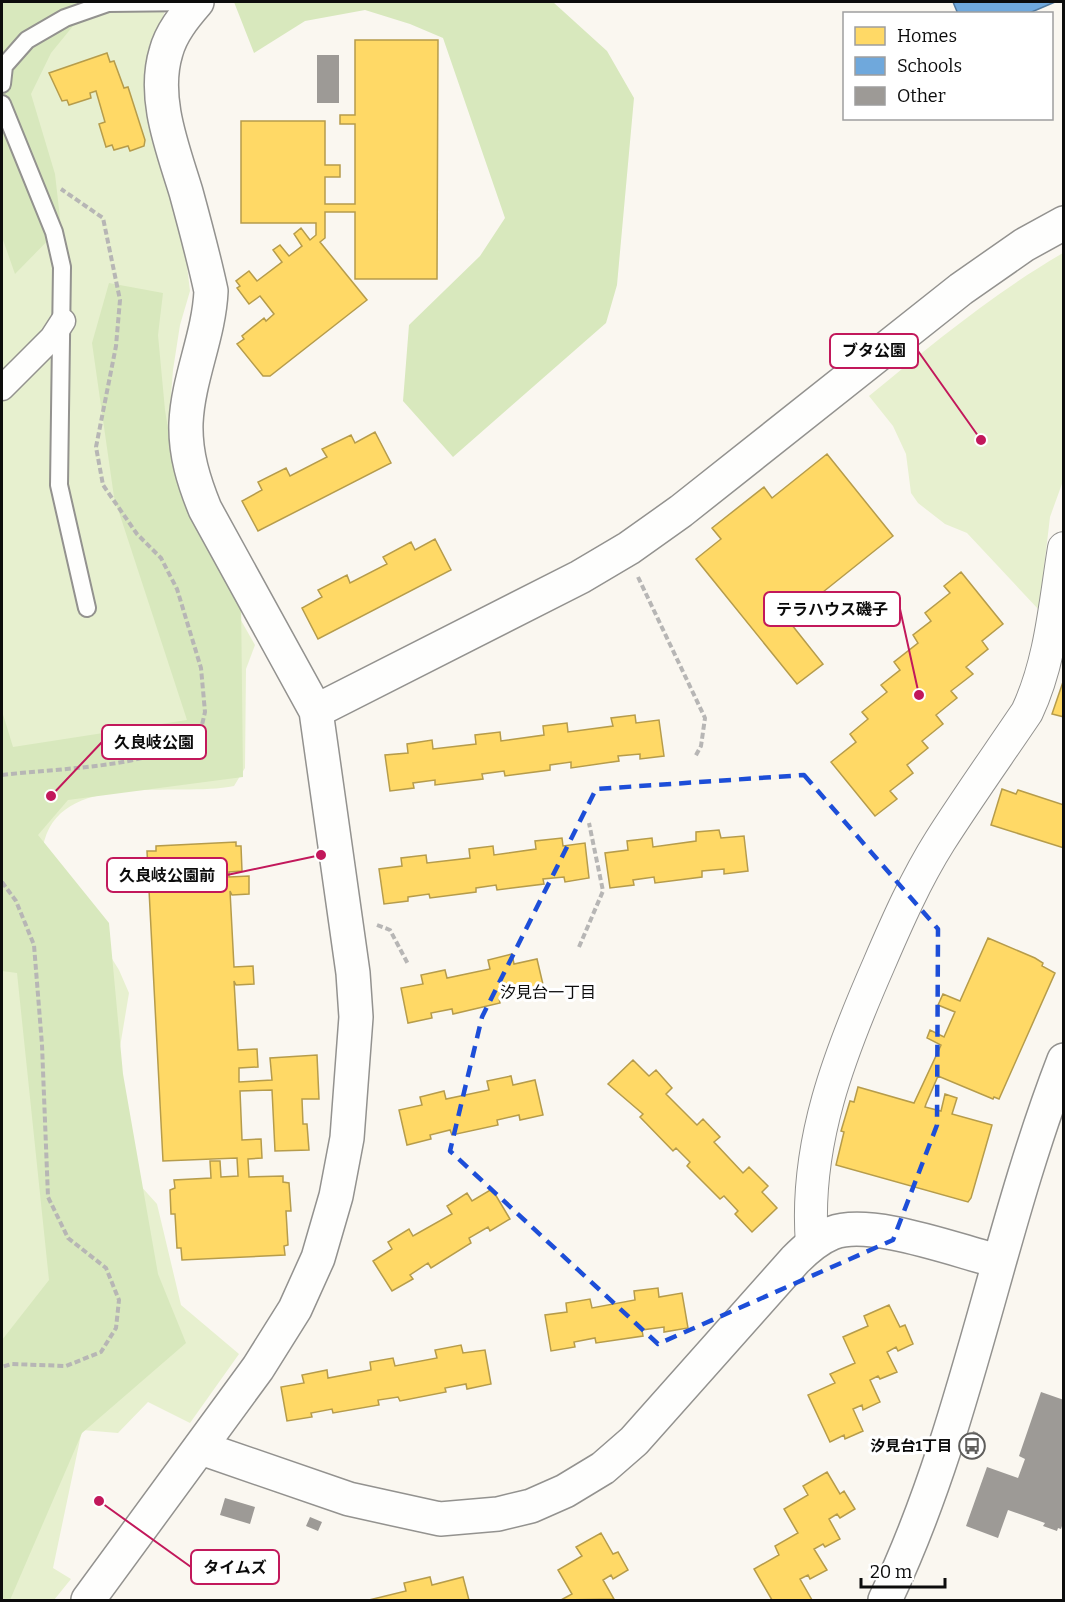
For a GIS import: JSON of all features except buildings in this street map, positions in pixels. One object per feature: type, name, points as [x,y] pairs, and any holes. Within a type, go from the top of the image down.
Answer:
[{"type":"street","points":[[88,1600],[258,1368],[295,1309],[318,1258],[336,1196],[347,1138],[356,1017],[354,973],[316,711],[205,509],[193,479],[188,452],[186,423],[210,316],[211,291],[162,105],[162,81],[165,54],[174,31],[196,2]]},
{"type":"street","points":[[316,711],[580,577],[629,548],[681,511],[961,289],[1024,245],[1064,223]]},
{"type":"street","points":[[2,388],[52,338],[63,321]]},
{"type":"street","points":[[812,1244],[810,1219],[817,1144],[830,1084],[856,1016],[896,925],[939,843],[1027,712],[1037,690],[1044,665],[1064,548]]},
{"type":"street","points":[[885,1600],[942,1463],[998,1262],[1064,1060]]},
{"type":"street","points":[[201,1448],[349,1499],[440,1519],[498,1514],[531,1506],[565,1491],[603,1468],[634,1441],[812,1244],[832,1233],[852,1228],[875,1230],[998,1262]]},
{"type":"lane","points":[[2,84],[4,66],[27,40],[65,18],[108,3],[196,2]]},
{"type":"lane","points":[[2,104],[54,232],[62,267],[63,321],[58,424],[59,485],[87,608]]},
{"type":"path","points":[[2,775],[136,762],[171,751],[199,738],[205,712],[201,668],[177,589],[161,558],[137,534],[103,485],[96,447],[116,346],[120,300],[103,218],[67,192],[48,182],[36,186]]},
{"type":"path","points":[[635,570],[705,718],[701,747],[695,757]]},
{"type":"path","points":[[579,947],[603,891],[590,823]]},
{"type":"path","points":[[2,882],[16,901],[34,945],[42,1046],[48,1197],[68,1238],[106,1268],[119,1300],[116,1328],[101,1353],[66,1366],[11,1364],[2,1367]]},
{"type":"path","points":[[373,925],[390,930],[408,964]]},
{"type":"highlighted area","points":[[804,775],[938,929],[937,1125],[893,1240],[658,1344],[450,1151],[482,1017],[596,789]]},
{"type":"green space","points":[[2,2],[168,2],[148,60],[152,123],[185,249],[190,291],[180,325],[173,370],[167,448],[214,573],[255,645],[246,669],[245,768],[234,786],[122,792],[94,796],[70,806],[53,823],[43,848],[119,970],[129,993],[115,1077],[130,1174],[157,1204],[181,1305],[239,1354],[190,1423],[148,1402],[118,1433],[82,1430],[53,1568],[71,1579],[54,1600],[2,1600]]},
{"type":"green space","points":[[2,2],[127,2],[73,26],[51,53],[31,94],[55,174],[61,227],[15,274],[2,237]]},
{"type":"green space","points":[[234,2],[553,2],[607,51],[634,98],[617,285],[606,323],[453,457],[403,401],[409,325],[480,256],[505,218],[443,38],[410,24],[365,10],[305,21],[254,53]]},
{"type":"green space","points":[[1063,253],[1063,481],[1050,517],[1039,610],[967,533],[945,524],[918,503],[911,493],[906,454],[893,426],[869,396],[988,302]]},
{"type":"green space","points":[[109,283],[163,293],[158,335],[165,410],[174,466],[241,598],[243,777],[68,800],[38,835],[109,923],[123,1074],[158,1274],[186,1343],[82,1433],[10,1600],[2,1600],[2,1340],[49,1280],[17,973],[2,971],[2,711],[13,747],[187,720],[114,497],[92,343]]},
{"type":"place","name":"ブタ公園","points":[[981,440]]},
{"type":"place","name":"テラハウス磯子","points":[[919,695]]},
{"type":"place","name":"久良岐公園","points":[[51,796]]},
{"type":"place","name":"久良岐公園前","points":[[321,855]]},
{"type":"place","name":"汐見台1丁目","points":[[972,1446]]},
{"type":"place","name":"タイムズ","points":[[99,1501]]},
{"type":"district","name":"汐見台一丁目","points":[[548,992]]}]
